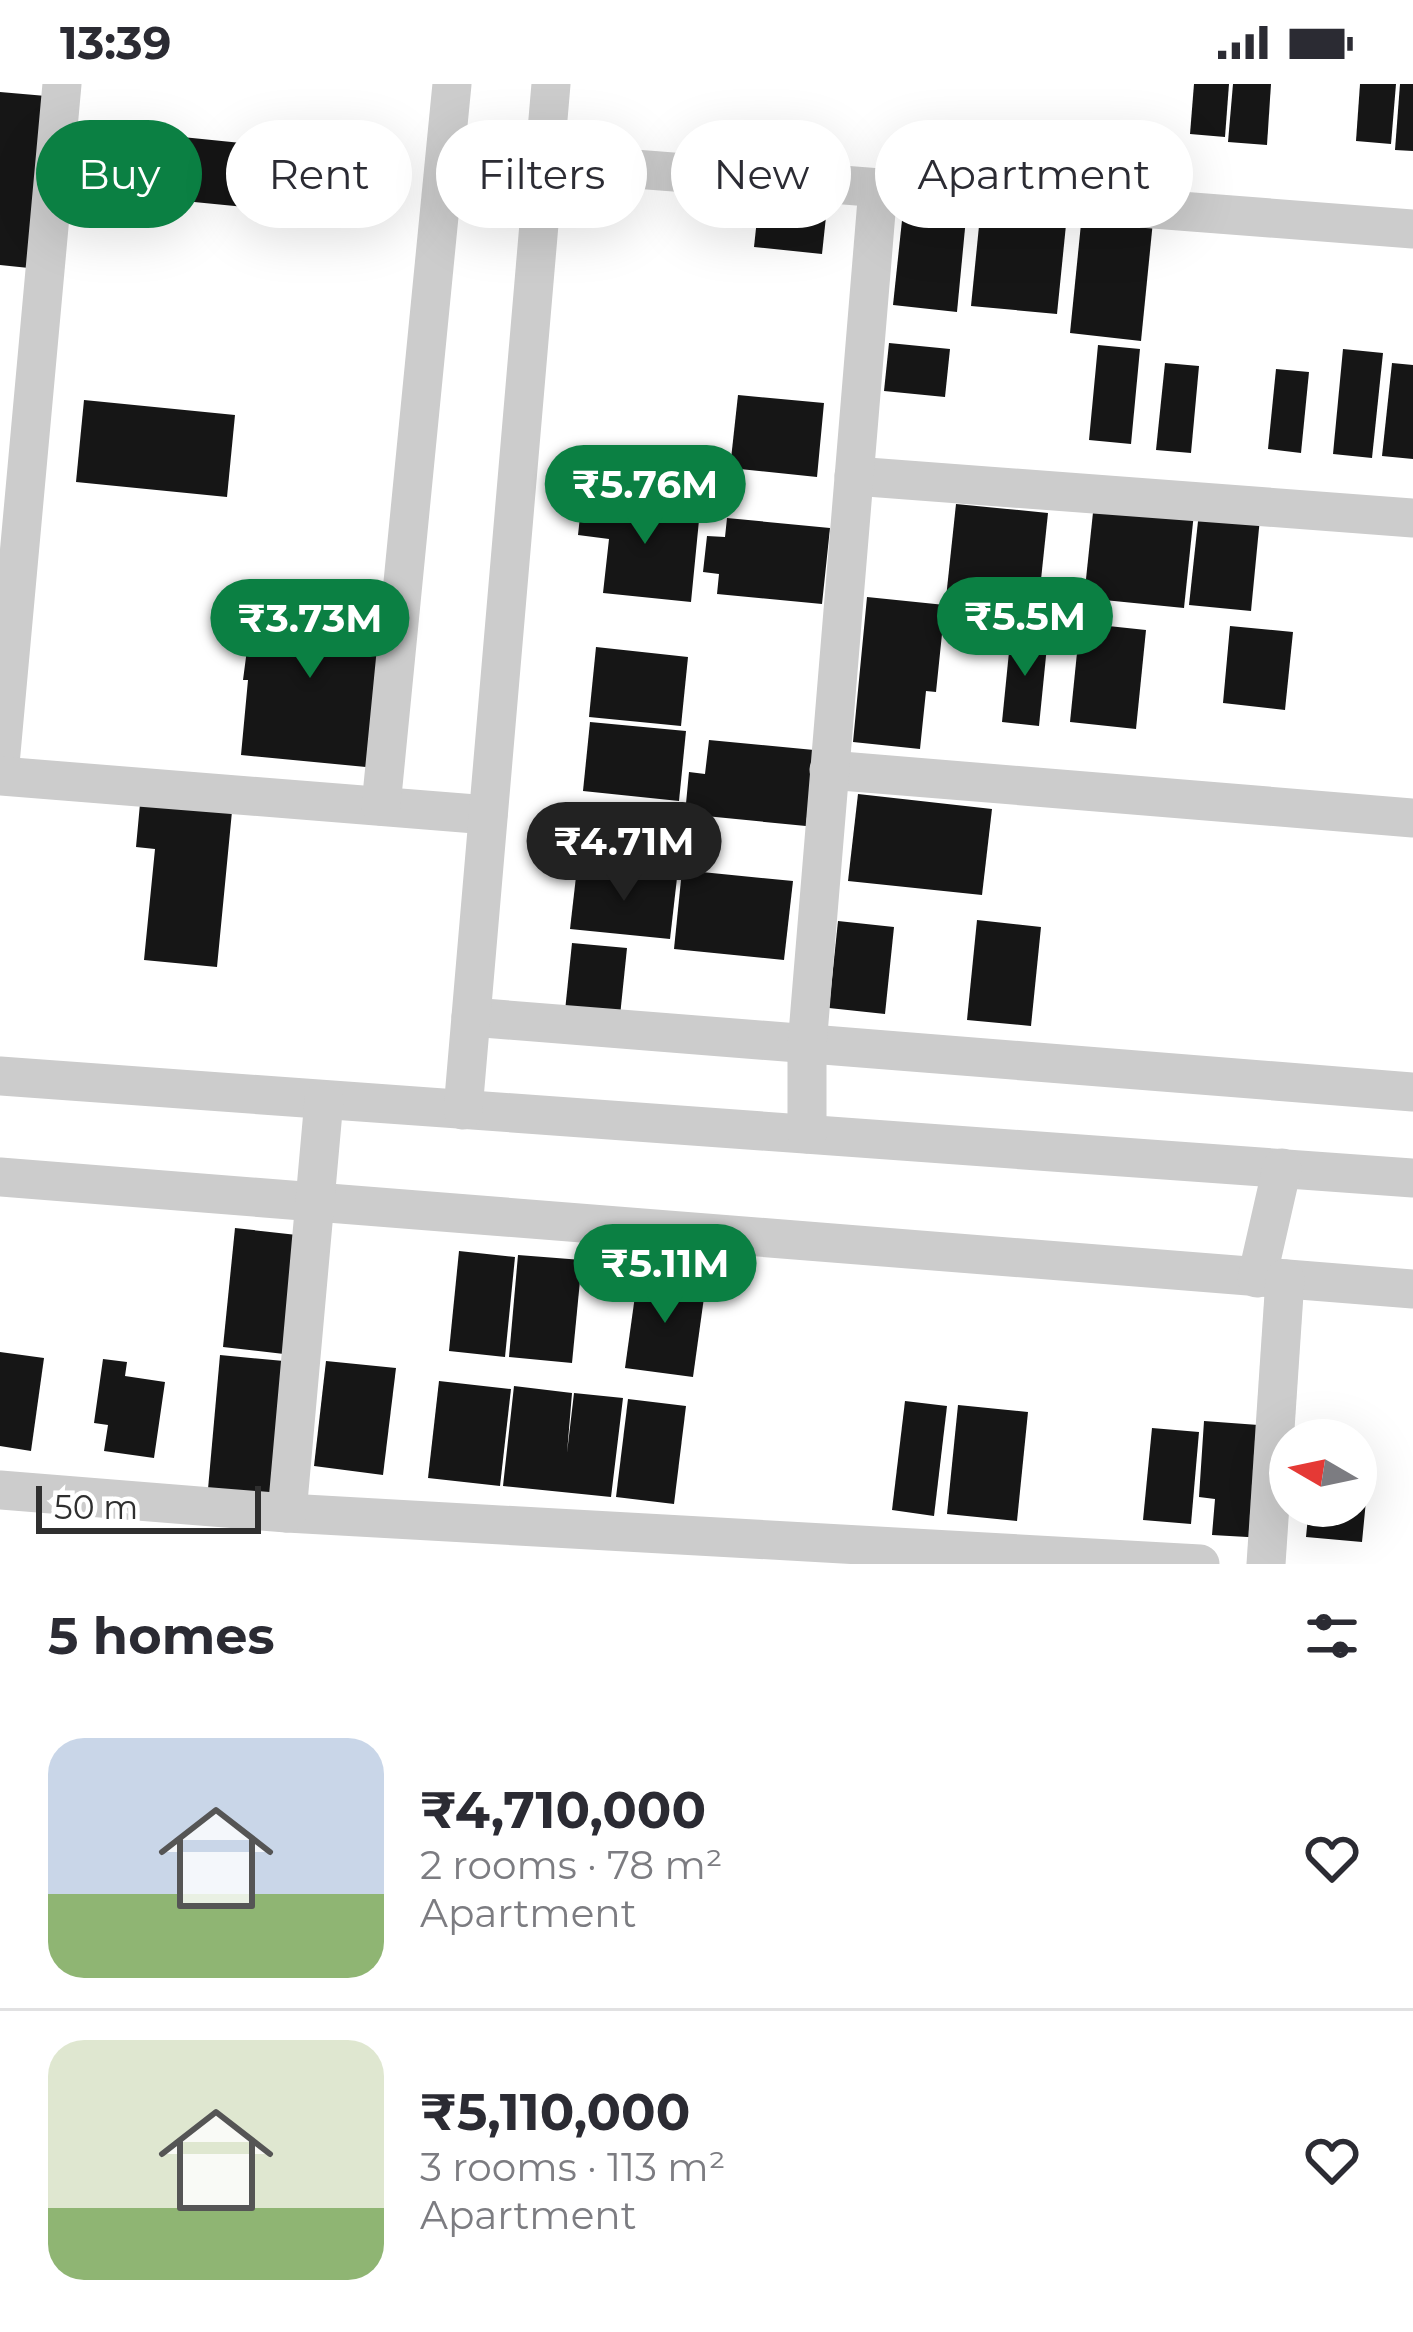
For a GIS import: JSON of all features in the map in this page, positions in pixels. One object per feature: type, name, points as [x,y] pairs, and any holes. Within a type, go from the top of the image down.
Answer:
[{"type":"street","points":[[0,764],[19,342],[62,84]]},
{"type":"street","points":[[381,806],[452,84]]},
{"type":"street","points":[[547,120],[550,84]]},
{"type":"street","points":[[647,170],[875,188]]},
{"type":"street","points":[[1193,212],[1413,229]]},
{"type":"street","points":[[807,1134],[807,1046],[875,224]]},
{"type":"street","points":[[463,1110],[538,228]]},
{"type":"street","points":[[854,476],[1413,518]]},
{"type":"street","points":[[829,770],[1413,818]]},
{"type":"street","points":[[0,776],[488,815]]},
{"type":"street","points":[[471,1017],[1413,1092]]},
{"type":"street","points":[[0,1076],[1413,1178]]},
{"type":"street","points":[[287,1513],[324,1100]]},
{"type":"street","points":[[1266,1564],[1271,1279],[1282,1168]]},
{"type":"street","points":[[0,1178],[1413,1289]]},
{"type":"street","points":[[1,1500],[1200,1564]]},
{"type":"building","points":[[1194,84],[1229,84],[1225,137],[1193,134]]},
{"type":"building","points":[[1233,84],[1271,84],[1267,145],[1228,142]]},
{"type":"building","points":[[1360,84],[1396,84],[1391,144],[1356,141]]},
{"type":"building","points":[[1400,84],[1413,84],[1413,151],[1395,150]]},
{"type":"building","points":[[0,92],[46,96],[44,120],[36,120],[36,197],[29,268],[0,265]]},
{"type":"building","points":[[202,139],[226,141],[226,205],[202,203]]},
{"type":"building","points":[[756,228],[825,228],[822,254],[754,247]]},
{"type":"building","points":[[901,228],[965,228],[957,312],[893,305]]},
{"type":"building","points":[[979,228],[1066,228],[1057,314],[971,306]]},
{"type":"building","points":[[1081,228],[1152,228],[1141,341],[1070,333]]},
{"type":"building","points":[[889,343],[950,349],[945,397],[884,391]]},
{"type":"building","points":[[1098,345],[1140,349],[1131,444],[1089,440]]},
{"type":"building","points":[[1343,349],[1383,353],[1372,458],[1333,454]]},
{"type":"building","points":[[1165,363],[1199,366],[1191,453],[1156,450]]},
{"type":"building","points":[[1392,363],[1413,365],[1413,459],[1382,456]]},
{"type":"building","points":[[1276,369],[1309,372],[1301,453],[1268,449]]},
{"type":"building","points":[[738,395],[824,403],[817,477],[730,468]]},
{"type":"building","points":[[84,400],[235,415],[227,497],[76,482]]},
{"type":"building","points":[[582,498],[700,510],[691,602],[603,593],[609,539],[578,535]]},
{"type":"building","points":[[1094,503],[1194,513],[1184,608],[1084,598]]},
{"type":"building","points":[[956,504],[1048,513],[1038,608],[946,598]]},
{"type":"building","points":[[1199,512],[1260,518],[1251,611],[1189,605]]},
{"type":"building","points":[[727,518],[830,528],[822,604],[717,594],[719,574],[703,572],[707,536],[725,537]]},
{"type":"building","points":[[254,596],[382,608],[366,767],[241,755],[248,680],[243,680]]},
{"type":"building","points":[[867,597],[945,605],[936,692],[926,691],[920,749],[853,742]]},
{"type":"building","points":[[1080,623],[1146,630],[1136,729],[1070,722]]},
{"type":"building","points":[[1230,626],[1293,632],[1285,710],[1223,703]]},
{"type":"building","points":[[1011,632],[1048,636],[1039,726],[1002,722]]},
{"type":"building","points":[[596,647],[688,657],[681,726],[589,717]]},
{"type":"building","points":[[590,722],[686,731],[679,801],[583,791]]},
{"type":"building","points":[[709,740],[814,750],[806,826],[685,814],[689,772],[705,774]]},
{"type":"building","points":[[141,793],[233,801],[217,967],[144,960],[155,849],[136,847]]},
{"type":"building","points":[[858,794],[992,809],[982,895],[848,881]]},
{"type":"building","points":[[582,803],[681,813],[675,874],[576,864]]},
{"type":"building","points":[[577,868],[677,878],[670,939],[570,929]]},
{"type":"building","points":[[682,870],[793,881],[784,960],[674,949]]},
{"type":"building","points":[[977,920],[1041,927],[1031,1026],[967,1020]]},
{"type":"building","points":[[838,921],[894,927],[885,1014],[829,1008]]},
{"type":"building","points":[[572,943],[627,948],[620,1016],[565,1011]]},
{"type":"building","points":[[235,1228],[297,1235],[284,1354],[223,1347]]},
{"type":"building","points":[[459,1251],[515,1257],[505,1357],[449,1351]]},
{"type":"building","points":[[518,1255],[582,1260],[572,1363],[509,1357]]},
{"type":"building","points":[[638,1274],[706,1283],[693,1377],[625,1368]]},
{"type":"building","points":[[0,1352],[44,1358],[31,1451],[0,1446]]},
{"type":"building","points":[[220,1355],[284,1361],[272,1495],[208,1489]]},
{"type":"building","points":[[103,1359],[127,1362],[125,1376],[165,1382],[154,1458],[104,1451],[108,1425],[94,1423]]},
{"type":"building","points":[[326,1361],[396,1368],[383,1475],[314,1466]]},
{"type":"building","points":[[439,1381],[511,1389],[500,1486],[428,1478]]},
{"type":"building","points":[[514,1386],[572,1393],[567,1453],[574,1393],[623,1398],[611,1497],[503,1486]]},
{"type":"building","points":[[628,1399],[686,1406],[674,1504],[616,1497]]},
{"type":"building","points":[[905,1401],[947,1406],[934,1516],[892,1510]]},
{"type":"building","points":[[958,1405],[1028,1412],[1017,1521],[947,1514]]},
{"type":"building","points":[[1204,1421],[1269,1426],[1265,1538],[1212,1535],[1215,1499],[1199,1497]]},
{"type":"building","points":[[1152,1428],[1199,1432],[1191,1524],[1143,1520]]},
{"type":"building","points":[[1307,1527],[1363,1527],[1362,1542],[1306,1537]]}]
